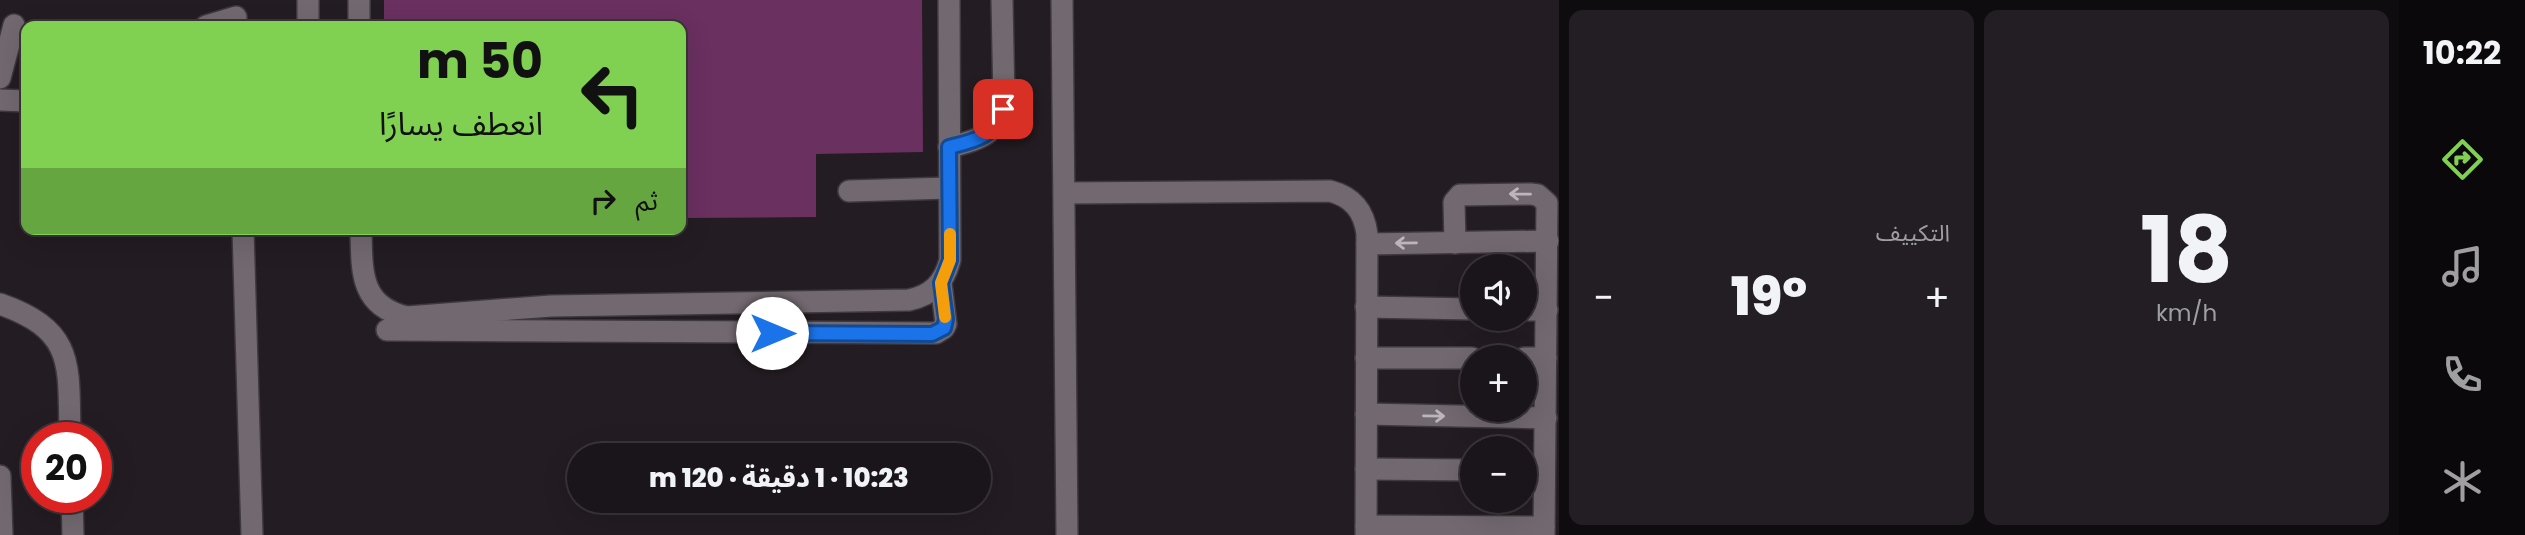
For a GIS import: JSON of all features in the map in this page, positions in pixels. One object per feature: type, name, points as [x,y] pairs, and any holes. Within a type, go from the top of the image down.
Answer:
[{"type":"street","points":[[308,0],[308,21]]},
{"type":"street","points":[[359,0],[359,21]]},
{"type":"street","points":[[387,330],[936,333],[946,324],[941,283],[950,260],[949,0]]},
{"type":"street","points":[[949,147],[972,142],[987,135],[1001,117],[1004,101],[1002,0]]},
{"type":"street","points":[[1062,0],[1067,535]]},
{"type":"street","points":[[218,21],[236,14]]},
{"type":"street","points":[[0,78],[13,24]]},
{"type":"street","points":[[0,100],[21,101]]},
{"type":"street","points":[[849,191],[949,188]]},
{"type":"street","points":[[1065,192],[1340,193],[1357,205],[1366,223],[1366,530],[1544,531],[1537,484]]},
{"type":"street","points":[[1455,243],[1454,202],[1465,193],[1538,195],[1547,203],[1546,418],[1537,461]]},
{"type":"street","points":[[243,235],[253,535]]},
{"type":"street","points":[[362,235],[363,275],[378,303],[396,315],[418,318],[551,306],[909,300],[921,298],[941,283]]},
{"type":"street","points":[[1367,244],[1548,241]]},
{"type":"street","points":[[638,303],[638,332]]},
{"type":"street","points":[[0,304],[34,318],[53,335],[67,364],[70,422]]},
{"type":"street","points":[[1366,307],[1460,309]]},
{"type":"street","points":[[1537,310],[1547,310]]},
{"type":"street","points":[[1366,358],[1460,358]]},
{"type":"street","points":[[1537,358],[1546,358]]},
{"type":"street","points":[[1366,414],[1546,418]]},
{"type":"street","points":[[1366,469],[1460,470]]},
{"type":"street","points":[[0,476],[2,535]]},
{"type":"street","points":[[72,513],[73,535]]},
{"type":"building","points":[[384,0],[922,0],[923,152],[816,154],[816,217],[686,218],[686,21],[384,21]]},
{"type":"slow traffic","points":[[945,317],[941,283],[950,260],[950,234]]},
{"type":"route","points":[[772,333],[932,334],[941,331],[946,324],[941,283],[950,260],[949,147],[972,142],[987,135],[998,124],[1003,109]]}]
